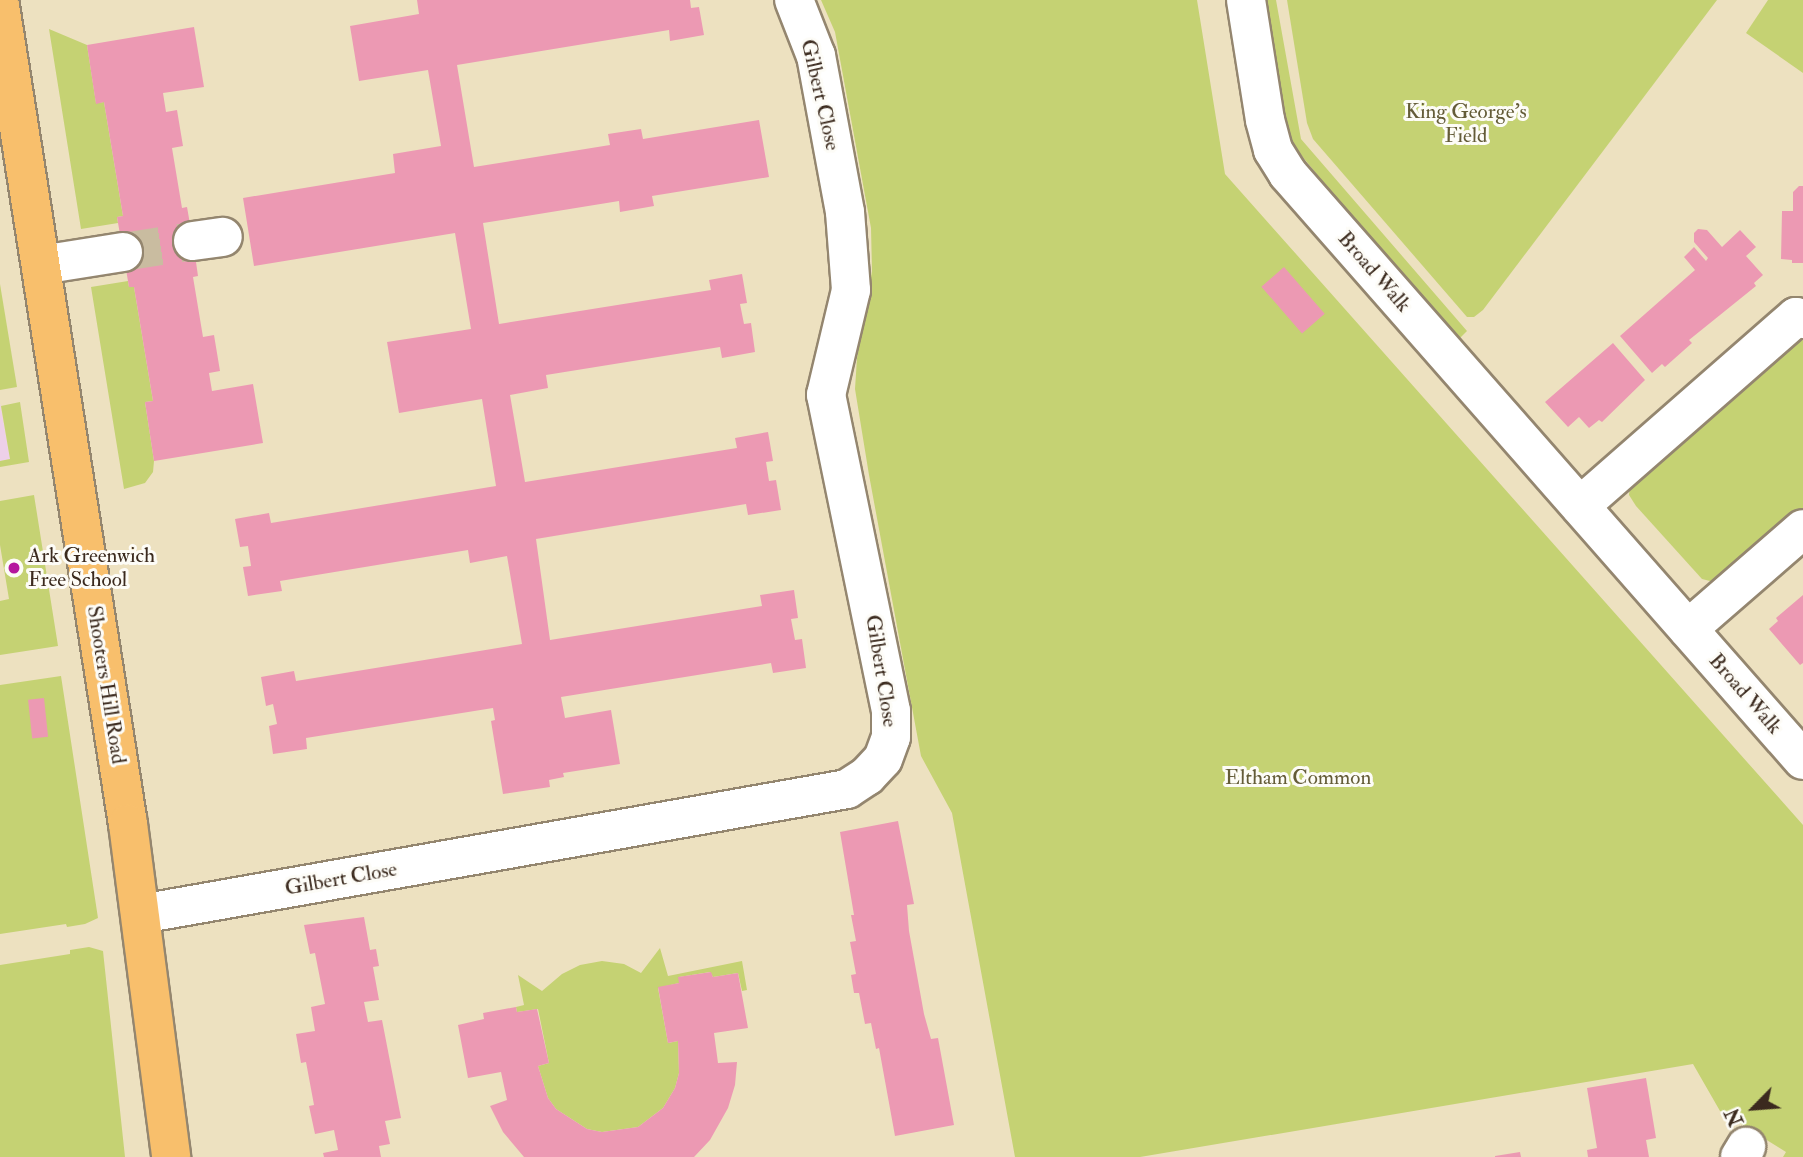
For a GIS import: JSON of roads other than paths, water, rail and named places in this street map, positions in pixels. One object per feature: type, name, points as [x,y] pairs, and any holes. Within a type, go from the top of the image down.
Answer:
[{"type":"main road","name":"Shooters Hill Road","points":[[0,6],[141,914],[171,1157]]},
{"type":"street","name":"Gilbert Close","points":[[141,914],[848,789],[867,776],[883,759],[891,737],[891,711],[826,395],[851,290],[845,212],[816,56],[794,0]]},
{"type":"street","name":"Broad Walk","points":[[1246,0],[1265,120],[1273,150],[1288,174],[1803,760]]},
{"type":"street","points":[[41,265],[123,252]]},
{"type":"street","points":[[1580,506],[1796,317],[1803,319]]},
{"type":"street","points":[[1688,629],[1803,529]]},
{"type":"tunnel","points":[[123,252],[193,241]]},
{"type":"place","name":"Ark Greenwich Free School","points":[[14,568]]},
{"type":"park label","name":"King George's Field","points":[[1466,124]]},
{"type":"park label","name":"Eltham Common","points":[[1298,778]]}]
